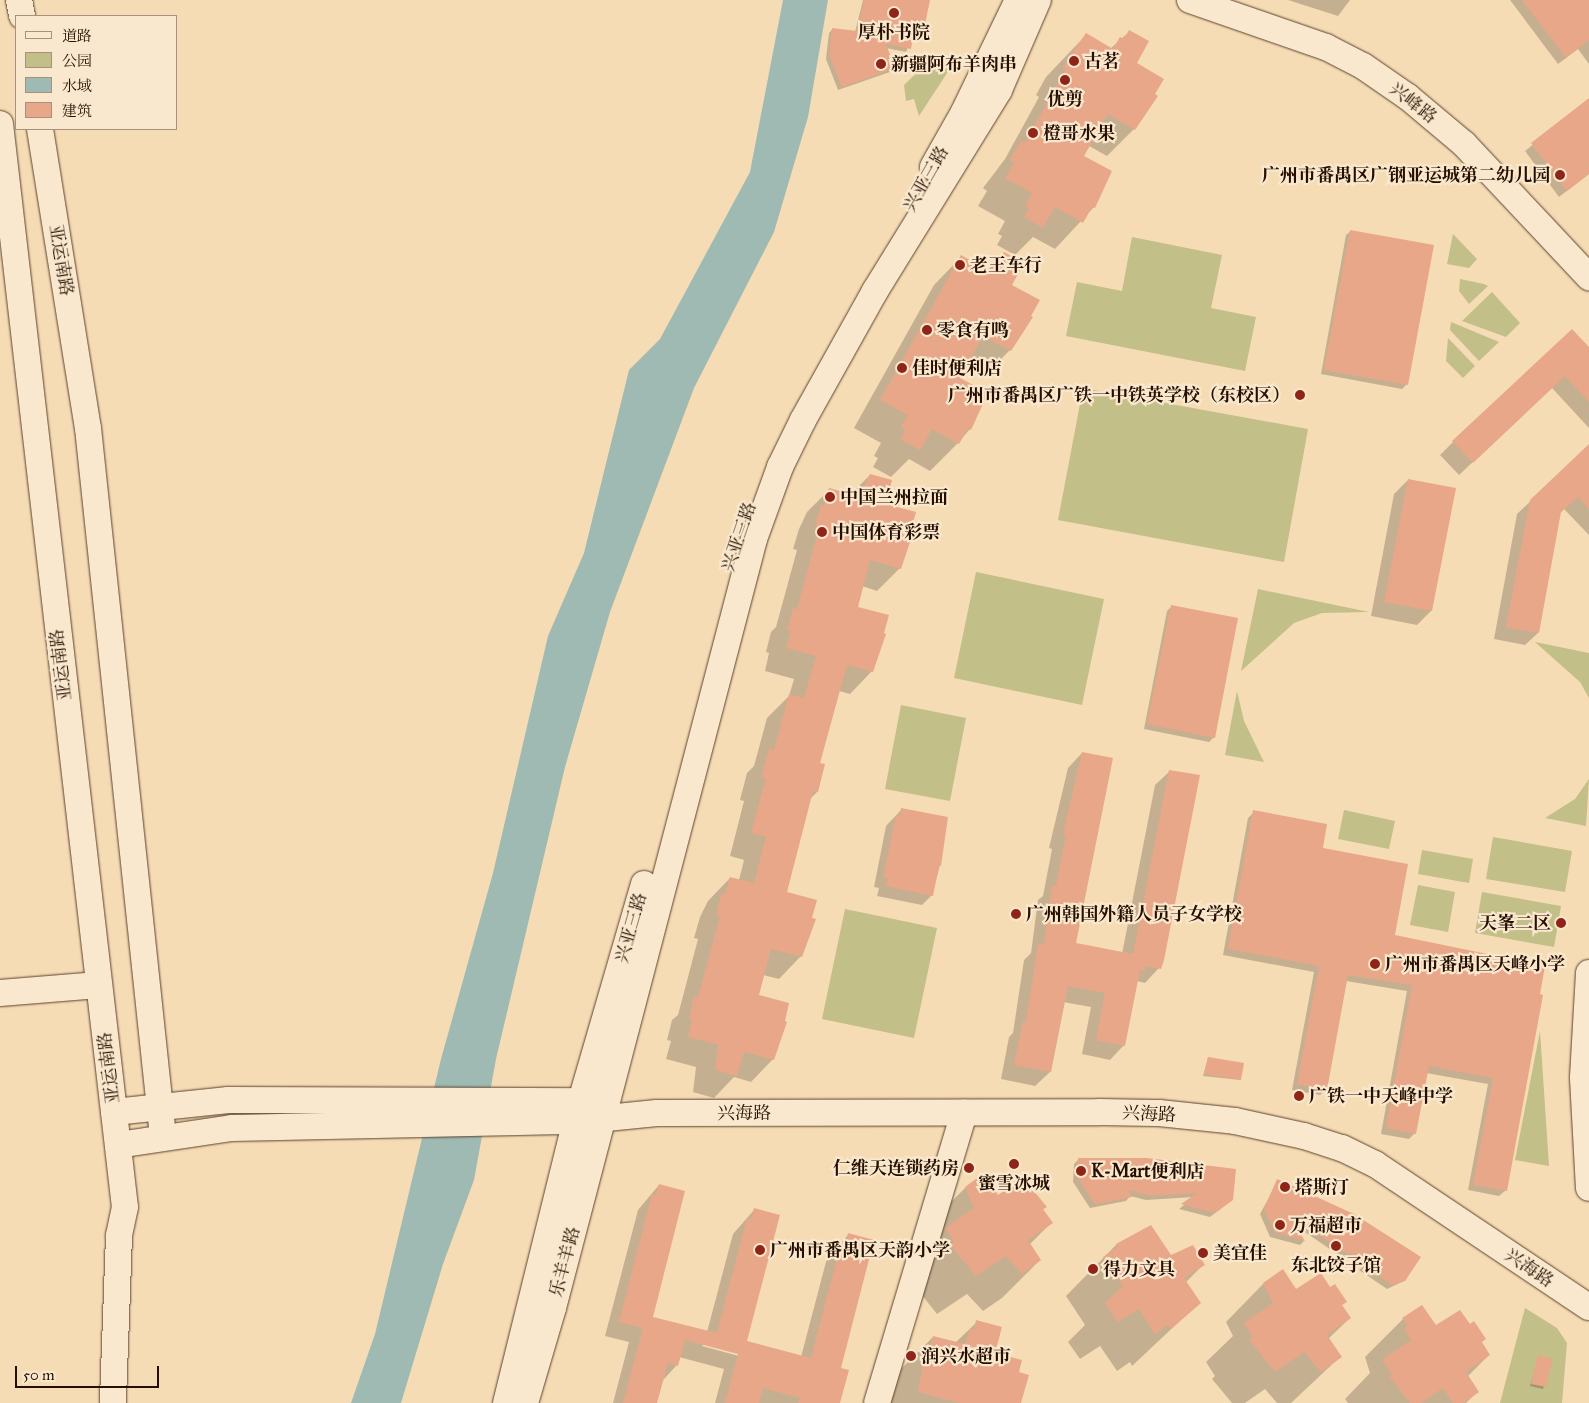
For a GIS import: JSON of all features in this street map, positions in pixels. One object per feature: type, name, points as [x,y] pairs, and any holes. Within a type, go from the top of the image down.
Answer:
[{"type":"street","points":[[20,0],[22,15]]},
{"type":"street","name":"兴亚三路","points":[[592,1111],[655,848],[724,580],[756,489],[792,410],[964,112],[1018,0]]},
{"type":"street","name":"兴亚三路","points":[[592,1111],[754,539],[780,466],[875,291],[1000,90],[1038,0]]},
{"type":"street","name":"兴峰路","points":[[1190,0],[1326,47],[1363,66],[1393,86],[1464,144],[1589,277]]},
{"type":"street","name":"亚运南路","points":[[0,124],[8,256],[125,1207],[118,1236],[113,1403]]},
{"type":"street","name":"亚运南路","points":[[40,130],[88,428],[163,1137]]},
{"type":"street","points":[[1589,973],[1583,1078],[1589,1188]]},
{"type":"street","points":[[0,993],[99,985]]},
{"type":"street","points":[[114,1112],[228,1100],[398,1113]]},
{"type":"street","name":"兴海路","points":[[398,1113],[592,1111],[657,1114],[1159,1113],[1235,1121],[1304,1136],[1342,1148],[1374,1164],[1589,1307]]},
{"type":"street","name":"乐羊羊路","points":[[506,1403],[592,1111]]},
{"type":"street","name":"乐羊羊路","points":[[525,1403],[592,1111]]},
{"type":"street","points":[[118,1144],[232,1128],[398,1113]]},
{"type":"street","points":[[877,1403],[964,1113]]},
{"type":"green space","points":[[929,61],[951,67],[919,116],[914,99],[906,101],[904,85]]},
{"type":"green space","points":[[1453,234],[1477,259],[1469,268],[1447,264]]},
{"type":"green space","points":[[1132,237],[1222,255],[1211,308],[1256,317],[1245,371],[1066,336],[1077,282],[1122,291]]},
{"type":"green space","points":[[1460,279],[1488,286],[1469,304],[1459,291]]},
{"type":"green space","points":[[1492,292],[1520,323],[1506,337],[1462,321]]},
{"type":"green space","points":[[1451,322],[1499,342],[1479,361],[1450,330]]},
{"type":"green space","points":[[1448,338],[1475,366],[1463,378],[1446,361]]},
{"type":"green space","points":[[1083,388],[1308,429],[1284,562],[1058,520]]},
{"type":"green space","points":[[976,572],[1104,599],[1082,705],[954,678]]},
{"type":"green space","points":[[1258,589],[1369,612],[1322,613],[1294,623],[1241,671]]},
{"type":"green space","points":[[1535,642],[1589,653],[1589,698],[1580,682]]},
{"type":"green space","points":[[1237,691],[1244,721],[1264,762],[1225,755]]},
{"type":"green space","points":[[901,705],[966,718],[950,801],[885,789]]},
{"type":"green space","points":[[1589,779],[1586,826],[1545,818],[1575,799]]},
{"type":"green space","points":[[1344,810],[1395,821],[1389,849],[1338,839]]},
{"type":"green space","points":[[1493,837],[1572,851],[1565,892],[1486,879]]},
{"type":"green space","points":[[1422,850],[1473,859],[1469,883],[1418,874]]},
{"type":"green space","points":[[1418,885],[1455,892],[1448,932],[1410,925]]},
{"type":"green space","points":[[1482,892],[1561,906],[1554,947],[1475,933]]},
{"type":"green space","points":[[845,909],[937,928],[914,1038],[822,1019]]},
{"type":"green space","points":[[1540,1031],[1549,1166],[1515,1160]]},
{"type":"green space","points":[[1525,1308],[1557,1328],[1567,1343],[1562,1403],[1500,1403]]},
{"type":"water","points":[[783,0],[828,0],[808,117],[774,232],[694,388],[610,612],[565,767],[496,1059],[474,1180],[443,1264],[401,1403],[351,1403],[375,1334],[441,1059],[493,873],[548,636],[584,553],[629,370],[660,339],[750,172]]},
{"type":"building","points":[[864,0],[930,0],[922,39],[913,37],[911,49],[886,44],[895,68],[842,87],[829,55],[832,28],[857,31]]},
{"type":"building","points":[[1522,0],[1589,0],[1589,40],[1566,58]]},
{"type":"building","points":[[1129,30],[1149,41],[1137,63],[1164,79],[1155,94],[1158,96],[1135,130],[1108,114],[1084,156],[1112,171],[1095,208],[1092,207],[1083,223],[1055,207],[1043,228],[1024,217],[1029,208],[1025,206],[1032,193],[1005,178],[1014,163],[1010,160],[1021,141],[1025,143],[1066,69],[1063,67],[1086,33],[1113,49],[1120,37],[1124,39]]},
{"type":"building","points":[[1589,98],[1589,174],[1567,191],[1531,143]]},
{"type":"building","points":[[1350,230],[1434,245],[1408,385],[1324,370]]},
{"type":"building","points":[[1004,252],[1024,263],[1012,285],[1040,300],[1031,316],[1033,317],[1011,351],[983,336],[960,378],[988,393],[971,430],[968,428],[959,444],[932,429],[920,450],[900,439],[905,430],[901,427],[908,415],[880,400],[961,255],[989,271]]},
{"type":"building","points":[[1572,329],[1589,347],[1589,402],[1565,376],[1473,463],[1452,441]]},
{"type":"building","points":[[1589,444],[1589,509],[1578,497],[1561,512],[1539,633],[1506,627],[1530,500]]},
{"type":"building","points":[[870,474],[892,480],[886,504],[916,512],[911,530],[914,530],[901,569],[870,560],[858,607],[889,615],[884,633],[886,634],[873,672],[847,665],[820,763],[825,764],[818,792],[813,791],[787,892],[817,900],[812,918],[816,919],[802,957],[771,949],[759,995],[789,1003],[785,1021],[787,1022],[774,1060],[744,1052],[737,1076],[715,1070],[718,1045],[688,1037],[692,1019],[689,1018],[694,996],[698,997],[720,916],[716,915],[722,893],[725,894],[730,877],[754,883],[766,837],[751,833],[766,778],[761,777],[769,749],[774,750],[789,694],[804,698],[816,656],[786,648],[791,631],[787,630],[793,608],[797,609],[819,528],[815,527],[821,505],[824,506],[829,488],[859,496]]},
{"type":"building","points":[[1408,479],[1456,488],[1432,611],[1384,602]]},
{"type":"building","points":[[1171,605],[1238,618],[1215,738],[1147,724]]},
{"type":"building","points":[[1082,752],[1113,758],[1076,943],[1133,954],[1169,770],[1200,775],[1164,960],[1161,969],[1145,966],[1145,971],[1140,970],[1125,1046],[1096,1040],[1105,993],[1068,986],[1051,1072],[1014,1065],[1023,1021],[1026,1022],[1038,944],[1044,945],[1052,885],[1056,886],[1066,835],[1063,834]]},
{"type":"building","points":[[901,808],[948,817],[941,866],[939,865],[933,896],[886,886],[888,878],[883,878],[896,815],[900,816]]},
{"type":"building","points":[[1253,810],[1327,824],[1323,848],[1408,864],[1395,935],[1545,966],[1540,994],[1543,995],[1507,1191],[1473,1185],[1493,1078],[1429,1066],[1416,1134],[1386,1128],[1412,985],[1348,975],[1327,1090],[1297,1084],[1319,966],[1228,949]]},
{"type":"building","points":[[1208,1057],[1244,1063],[1241,1080],[1204,1074]]},
{"type":"building","points":[[1078,1158],[1147,1158],[1236,1169],[1233,1200],[1215,1213],[1181,1204],[1197,1193],[1151,1196],[1128,1190],[1132,1197],[1095,1204],[1077,1177]]},
{"type":"building","points":[[984,1173],[998,1195],[1023,1178],[1047,1207],[1043,1209],[1053,1223],[1028,1240],[1041,1260],[1022,1274],[1006,1256],[976,1276],[950,1245],[954,1242],[945,1228],[974,1208],[965,1187]]},
{"type":"building","points":[[1277,1179],[1354,1214],[1421,1257],[1405,1281],[1392,1285],[1363,1265],[1370,1260],[1344,1252],[1286,1212],[1305,1241],[1275,1232],[1264,1209]]},
{"type":"building","points":[[659,1184],[685,1191],[653,1317],[717,1333],[747,1218],[751,1219],[754,1208],[780,1215],[747,1341],[811,1358],[841,1243],[845,1244],[848,1233],[874,1240],[841,1368],[849,1370],[840,1403],[798,1403],[800,1398],[763,1388],[759,1403],[725,1403],[738,1354],[685,1340],[678,1366],[668,1363],[657,1403],[623,1403],[643,1328],[619,1322],[652,1194],[656,1195]]},
{"type":"building","points":[[1151,1225],[1171,1255],[1193,1245],[1205,1265],[1184,1278],[1201,1303],[1171,1329],[1168,1325],[1155,1334],[1139,1309],[1118,1322],[1105,1303],[1123,1286],[1103,1257],[1117,1247],[1116,1244]]},
{"type":"building","points":[[1283,1269],[1296,1289],[1321,1273],[1330,1287],[1335,1284],[1347,1302],[1342,1305],[1351,1318],[1327,1335],[1342,1357],[1321,1372],[1304,1352],[1275,1372],[1249,1340],[1253,1337],[1244,1323],[1273,1303],[1263,1283]]},
{"type":"building","points":[[1422,1305],[1436,1325],[1460,1310],[1470,1324],[1474,1321],[1486,1339],[1482,1342],[1490,1355],[1466,1372],[1479,1392],[1463,1403],[1453,1403],[1443,1388],[1421,1403],[1410,1403],[1389,1376],[1392,1374],[1382,1360],[1411,1340],[1404,1328],[1408,1326],[1402,1318]]},
{"type":"building","points":[[976,1320],[1002,1327],[995,1353],[1022,1360],[1019,1372],[1029,1375],[1021,1403],[959,1403],[918,1392],[925,1352],[928,1353],[933,1336],[965,1344],[970,1329],[974,1330]]},
{"type":"building","points":[[1538,1355],[1553,1359],[1546,1387],[1531,1384]]},
{"type":"place","name":"厚朴书院","points":[[894,13]]},
{"type":"place","name":"古茗","points":[[1074,61]]},
{"type":"place","name":"新疆阿布羊肉串","points":[[881,64]]},
{"type":"place","name":"优剪","points":[[1065,80]]},
{"type":"place","name":"橙哥水果","points":[[1033,133]]},
{"type":"place","name":"广州市番禺区广钢亚运城第二幼儿园","points":[[1560,175]]},
{"type":"place","name":"老王车行","points":[[960,265]]},
{"type":"place","name":"零食有鸣","points":[[927,330]]},
{"type":"place","name":"佳时便利店","points":[[902,368]]},
{"type":"place","name":"广州市番禺区广铁一中铁英学校（东校区）","points":[[1300,395]]},
{"type":"place","name":"中国兰州拉面","points":[[830,497]]},
{"type":"place","name":"中国体育彩票","points":[[822,532]]},
{"type":"place","name":"广州韩国外籍人员子女学校","points":[[1016,914]]},
{"type":"place","name":"天峯二区","points":[[1561,923]]},
{"type":"place","name":"广州市番禺区天峰小学","points":[[1375,964]]},
{"type":"place","name":"广铁一中天峰中学","points":[[1299,1096]]},
{"type":"place","name":"蜜雪冰城","points":[[1014,1164]]},
{"type":"place","name":"仁维天连锁药房","points":[[969,1168]]},
{"type":"place","name":"K-Mart便利店","points":[[1081,1171]]},
{"type":"place","name":"塔斯汀","points":[[1285,1187]]},
{"type":"place","name":"万福超市","points":[[1280,1225]]},
{"type":"place","name":"东北饺子馆","points":[[1336,1246]]},
{"type":"place","name":"广州市番禺区天韵小学","points":[[760,1250]]},
{"type":"place","name":"美宜佳","points":[[1203,1253]]},
{"type":"place","name":"得力文具","points":[[1093,1269]]},
{"type":"place","name":"润兴水超市","points":[[911,1356]]}]
